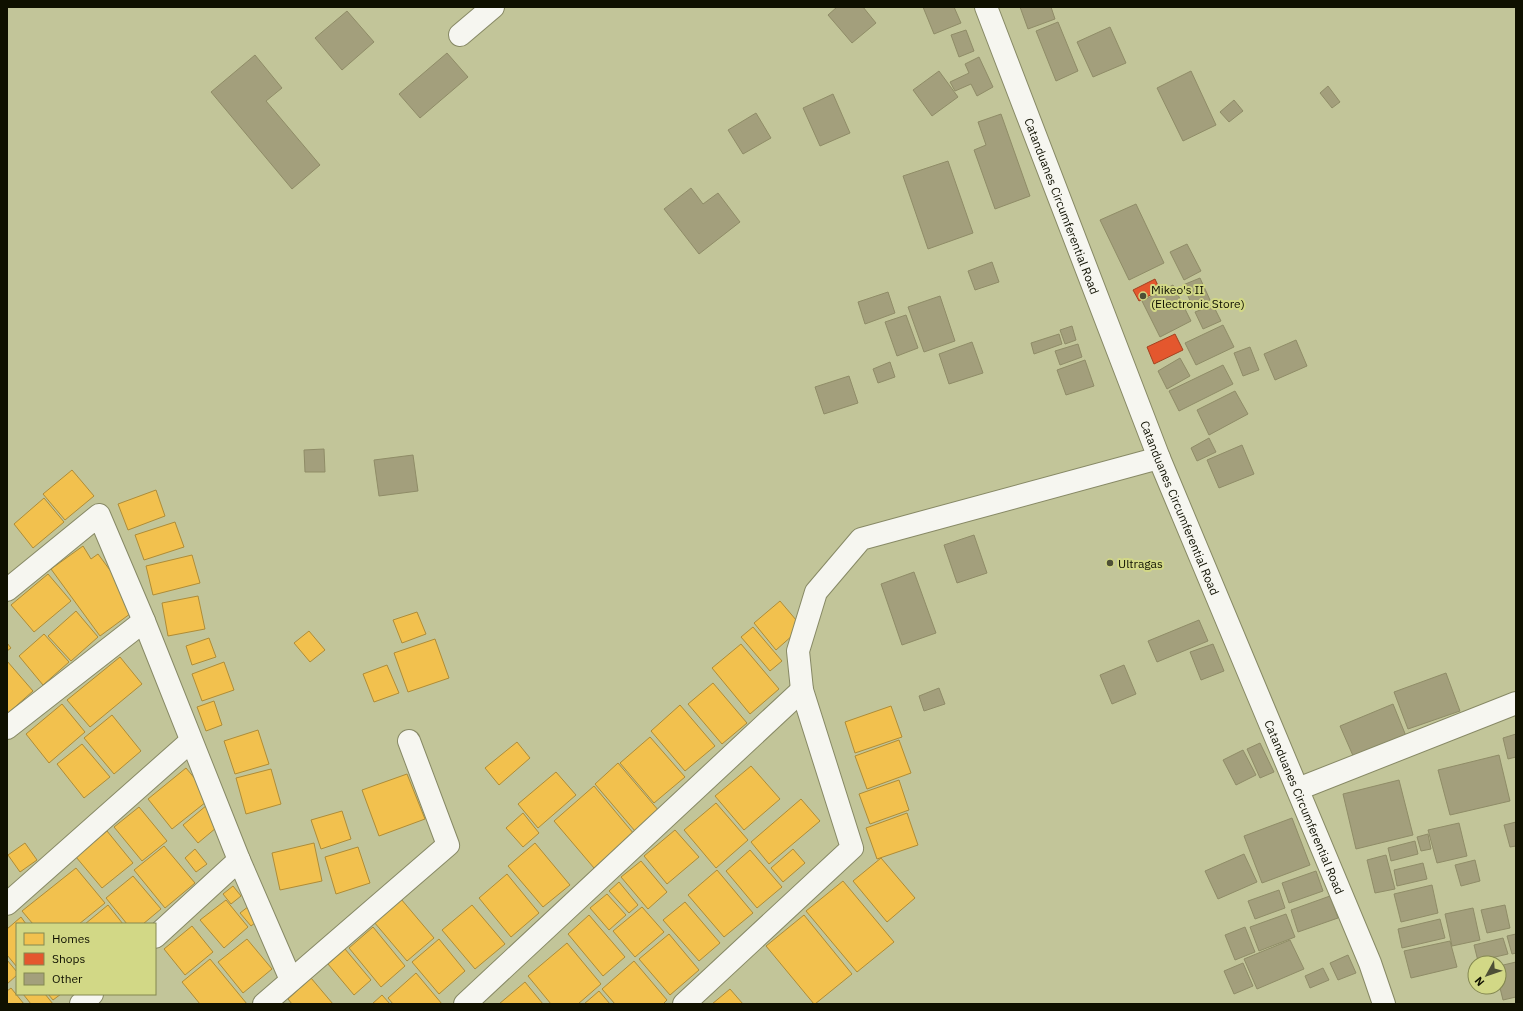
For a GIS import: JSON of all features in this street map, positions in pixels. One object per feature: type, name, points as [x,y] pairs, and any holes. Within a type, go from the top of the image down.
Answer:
[{"type":"street","points":[[460,35],[494,7]]},
{"type":"street","name":"Catanduanes Circumferential Road","points":[[989,8],[1159,458],[1370,963],[1384,1004]]},
{"type":"street","points":[[684,1004],[852,848],[802,690],[798,651],[816,592],[861,539],[1159,458]]},
{"type":"street","points":[[7,590],[99,515],[144,621],[239,860],[291,980]]},
{"type":"street","points":[[7,728],[144,621]]},
{"type":"street","points":[[466,1004],[802,690]]},
{"type":"street","points":[[1298,789],[1516,703]]},
{"type":"street","points":[[7,904],[191,741]]},
{"type":"street","points":[[264,1004],[448,845],[409,741]]},
{"type":"street","points":[[156,936],[239,860]]},
{"type":"street","points":[[81,1004],[91,995]]},
{"type":"building: Homes","points":[[72,470],[94,496],[65,520],[43,494]]},
{"type":"building: Homes","points":[[156,490],[165,516],[128,530],[118,504]]},
{"type":"building: Homes","points":[[44,498],[64,522],[33,548],[14,524]]},
{"type":"building: Homes","points":[[175,522],[184,547],[144,560],[135,535]]},
{"type":"building: Homes","points":[[83,546],[91,559],[98,554],[138,608],[100,636],[51,569]]},
{"type":"building: Homes","points":[[192,555],[200,583],[153,595],[146,566]]},
{"type":"building: Homes","points":[[48,574],[71,601],[34,632],[11,605]]},
{"type":"building: Homes","points":[[198,596],[205,629],[168,636],[162,603]]},
{"type":"building: Homes","points":[[780,601],[802,627],[776,650],[754,623]]},
{"type":"building: Homes","points":[[76,611],[98,637],[71,661],[48,636]]},
{"type":"building: Homes","points":[[417,612],[426,634],[402,643],[393,620]]},
{"type":"building: Homes","points":[[753,627],[782,661],[770,671],[741,637]]},
{"type":"building: Homes","points":[[309,631],[325,650],[310,662],[294,643]]},
{"type":"building: Homes","points":[[44,634],[69,662],[43,685],[19,656]]},
{"type":"building: Homes","points":[[209,638],[216,657],[192,665],[186,646]]},
{"type":"building: Homes","points":[[435,639],[449,678],[408,692],[394,653]]},
{"type":"building: Homes","points":[[7,643],[11,648],[7,651]]},
{"type":"building: Homes","points":[[741,644],[779,689],[750,714],[712,668]]},
{"type":"building: Homes","points":[[120,657],[142,684],[90,727],[67,700]]},
{"type":"building: Homes","points":[[7,661],[33,691],[7,714]]},
{"type":"building: Homes","points":[[224,662],[234,690],[202,701],[192,674]]},
{"type":"building: Homes","points":[[387,665],[399,693],[374,702],[363,674]]},
{"type":"building: Homes","points":[[713,683],[747,723],[722,744],[688,704]]},
{"type":"building: Homes","points":[[214,701],[222,725],[206,731],[197,707]]},
{"type":"building: Homes","points":[[62,704],[85,732],[49,763],[26,734]]},
{"type":"building: Homes","points":[[680,705],[715,746],[685,771],[651,731]]},
{"type":"building: Homes","points":[[891,706],[902,737],[855,753],[845,722]]},
{"type":"building: Homes","points":[[112,715],[141,751],[114,774],[84,738]]},
{"type":"building: Homes","points":[[258,730],[269,764],[235,774],[224,741]]},
{"type":"building: Homes","points":[[650,737],[685,777],[654,803],[620,763]]},
{"type":"building: Homes","points":[[899,740],[911,773],[867,789],[855,756]]},
{"type":"building: Homes","points":[[517,742],[530,758],[499,785],[485,768]]},
{"type":"building: Homes","points":[[82,744],[110,777],[84,798],[57,764]]},
{"type":"building: Homes","points":[[618,763],[659,811],[635,831],[595,784]]},
{"type":"building: Homes","points":[[751,766],[780,799],[744,830],[715,796]]},
{"type":"building: Homes","points":[[186,768],[211,798],[172,829],[148,799]]},
{"type":"building: Homes","points":[[271,769],[281,804],[246,814],[236,778]]},
{"type":"building: Homes","points":[[556,772],[576,795],[538,828],[518,804]]},
{"type":"building: Homes","points":[[407,774],[425,819],[379,836],[362,790]]},
{"type":"building: Homes","points":[[899,780],[909,810],[870,824],[859,794]]},
{"type":"building: Homes","points":[[594,786],[634,834],[594,868],[554,821]]},
{"type":"building: Homes","points":[[801,799],[820,821],[769,864],[751,842]]},
{"type":"building: Homes","points":[[716,803],[748,840],[716,868],[684,830]]},
{"type":"building: Homes","points":[[207,805],[222,823],[198,843],[183,825]]},
{"type":"building: Homes","points":[[139,807],[167,841],[142,861],[114,827]]},
{"type":"building: Homes","points":[[342,811],[351,839],[321,849],[311,820]]},
{"type":"building: Homes","points":[[523,813],[539,833],[523,847],[506,828]]},
{"type":"building: Homes","points":[[907,813],[918,845],[877,859],[866,828]]},
{"type":"building: Homes","points":[[675,830],[699,857],[667,884],[644,856]]},
{"type":"building: Homes","points":[[107,831],[133,863],[102,888],[76,857]]},
{"type":"building: Homes","points":[[25,843],[37,860],[20,872],[8,855]]},
{"type":"building: Homes","points":[[314,843],[322,881],[280,890],[272,853]]},
{"type":"building: Homes","points":[[535,843],[570,885],[543,907],[508,866]]},
{"type":"building: Homes","points":[[164,846],[195,883],[165,908],[134,870]]},
{"type":"building: Homes","points":[[358,847],[370,883],[336,894],[325,857]]},
{"type":"building: Homes","points":[[195,849],[207,864],[196,872],[185,858]]},
{"type":"building: Homes","points":[[793,849],[805,863],[783,882],[771,868]]},
{"type":"building: Homes","points":[[750,850],[782,887],[757,908],[726,871]]},
{"type":"building: Homes","points":[[881,858],[915,898],[887,922],[853,881]]},
{"type":"building: Homes","points":[[641,861],[667,892],[648,909],[621,877]]},
{"type":"building: Homes","points":[[76,868],[105,903],[80,923],[32,923],[22,911]]},
{"type":"building: Homes","points":[[717,870],[753,913],[724,937],[688,895]]},
{"type":"building: Homes","points":[[507,874],[539,913],[511,937],[479,898]]},
{"type":"building: Homes","points":[[133,876],[161,909],[144,923],[126,923],[106,898]]},
{"type":"building: Homes","points":[[843,881],[894,942],[857,972],[806,911]]},
{"type":"building: Homes","points":[[619,882],[638,905],[629,913],[609,891]]},
{"type":"building: Homes","points":[[233,886],[241,896],[231,904],[223,894]]},
{"type":"building: Homes","points":[[607,894],[626,915],[609,930],[590,908]]},
{"type":"building: Homes","points":[[401,899],[434,938],[407,961],[374,922]]},
{"type":"building: Homes","points":[[226,900],[248,927],[224,948],[200,920]]},
{"type":"building: Homes","points":[[685,902],[720,943],[699,961],[663,920]]},
{"type":"building: Homes","points":[[108,905],[122,923],[86,923]]},
{"type":"building: Homes","points":[[472,905],[505,944],[475,969],[442,930]]},
{"type":"building: Homes","points":[[249,906],[260,919],[251,926],[240,913]]},
{"type":"building: Homes","points":[[642,907],[664,932],[635,957],[613,931]]},
{"type":"building: Homes","points":[[589,915],[625,957],[603,976],[568,934]]},
{"type":"building: Homes","points":[[804,915],[852,974],[815,1004],[766,946]]},
{"type":"building: Homes","points":[[21,917],[25,923],[16,923],[16,966],[7,955],[7,929]]},
{"type":"building: Homes","points":[[192,926],[213,952],[185,975],[164,949]]},
{"type":"building: Homes","points":[[373,927],[405,966],[381,987],[349,948]]},
{"type":"building: Homes","points":[[669,934],[699,970],[670,995],[639,959]]},
{"type":"building: Homes","points":[[247,939],[272,969],[243,993],[218,962]]},
{"type":"building: Homes","points":[[439,939],[465,971],[439,994],[412,962]]},
{"type":"building: Homes","points":[[567,943],[601,984],[578,1004],[551,1004],[528,976]]},
{"type":"building: Homes","points":[[345,949],[371,980],[354,995],[328,964]]},
{"type":"building: Homes","points":[[210,959],[247,1004],[200,1004],[182,982]]},
{"type":"building: Homes","points":[[7,960],[16,971],[16,976],[7,984]]},
{"type":"building: Homes","points":[[634,961],[667,1000],[663,1004],[615,1004],[602,989]]},
{"type":"building: Homes","points":[[416,973],[442,1004],[393,1004],[388,998]]},
{"type":"building: Homes","points":[[311,978],[333,1004],[292,1004],[288,999]]},
{"type":"building: Homes","points":[[525,982],[543,1004],[499,1004]]},
{"type":"building: Homes","points":[[11,988],[24,1004],[7,1004],[7,991]]},
{"type":"building: Homes","points":[[730,989],[743,1004],[712,1004]]},
{"type":"building: Homes","points":[[599,991],[610,1004],[584,1004]]},
{"type":"building: Homes","points":[[24,995],[46,995],[53,1004],[31,1004]]},
{"type":"building: Homes","points":[[49,995],[60,995],[53,1000]]},
{"type":"building: Homes","points":[[382,995],[390,1004],[372,1004]]},
{"type":"building: Shops","name":"Mikeo's II (Electronic Store)","points":[[1155,279],[1160,290],[1139,301],[1133,290]]},
{"type":"building: Shops","points":[[1175,334],[1183,350],[1154,364],[1147,347]]},
{"type":"building: Other","points":[[837,7],[863,7],[876,23],[852,43],[828,15]]},
{"type":"building: Other","points":[[923,7],[954,7],[961,23],[934,34]]},
{"type":"building: Other","points":[[1020,7],[1051,7],[1055,19],[1028,29]]},
{"type":"building: Other","points":[[347,11],[374,42],[342,70],[315,38]]},
{"type":"building: Other","points":[[1058,22],[1078,71],[1056,81],[1036,31]]},
{"type":"building: Other","points":[[1110,27],[1126,63],[1093,77],[1077,42]]},
{"type":"building: Other","points":[[966,30],[974,51],[959,57],[951,35]]},
{"type":"building: Other","points":[[447,53],[468,77],[420,118],[399,94]]},
{"type":"building: Other","points":[[255,55],[282,88],[266,101],[320,165],[292,189],[211,92]]},
{"type":"building: Other","points":[[979,57],[993,87],[977,96],[971,84],[955,91],[950,82],[969,73],[965,64]]},
{"type":"building: Other","points":[[939,71],[958,97],[932,116],[913,90]]},
{"type":"building: Other","points":[[1191,71],[1216,125],[1183,141],[1157,88]]},
{"type":"building: Other","points":[[1328,86],[1340,102],[1332,108],[1320,93]]},
{"type":"building: Other","points":[[833,94],[850,133],[820,146],[803,108]]},
{"type":"building: Other","points":[[1234,100],[1243,111],[1229,122],[1220,112]]},
{"type":"building: Other","points":[[756,113],[771,138],[743,154],[728,130]]},
{"type":"building: Other","points":[[1001,114],[1030,196],[995,209],[974,150],[986,145],[978,122]]},
{"type":"building: Other","points":[[948,161],[973,233],[928,249],[903,176]]},
{"type":"building: Other","points":[[691,188],[703,204],[718,193],[740,222],[699,254],[664,209]]},
{"type":"building: Other","points":[[1136,204],[1164,263],[1129,280],[1100,220]]},
{"type":"building: Other","points":[[1187,244],[1201,271],[1184,280],[1170,252]]},
{"type":"building: Other","points":[[992,262],[999,282],[975,290],[968,271]]},
{"type":"building: Other","points":[[1200,278],[1210,300],[1193,307],[1183,285]]},
{"type":"building: Other","points":[[1173,285],[1191,321],[1160,337],[1142,301]]},
{"type":"building: Other","points":[[888,292],[895,313],[865,324],[858,302]]},
{"type":"building: Other","points":[[940,296],[955,341],[924,352],[908,307]]},
{"type":"building: Other","points":[[1213,305],[1221,321],[1203,329],[1195,312]]},
{"type":"building: Other","points":[[906,315],[918,348],[897,356],[885,322]]},
{"type":"building: Other","points":[[1223,325],[1234,347],[1196,365],[1185,343]]},
{"type":"building: Other","points":[[1072,326],[1076,340],[1065,344],[1060,330]]},
{"type":"building: Other","points":[[1059,334],[1062,344],[1034,354],[1031,343]]},
{"type":"building: Other","points":[[1296,340],[1307,366],[1275,380],[1264,354]]},
{"type":"building: Other","points":[[972,342],[983,373],[949,384],[939,354]]},
{"type":"building: Other","points":[[1078,344],[1082,357],[1060,365],[1055,351]]},
{"type":"building: Other","points":[[1250,347],[1259,370],[1243,376],[1234,353]]},
{"type":"building: Other","points":[[1180,358],[1190,376],[1167,389],[1158,371]]},
{"type":"building: Other","points":[[1085,360],[1094,386],[1066,395],[1057,370]]},
{"type":"building: Other","points":[[890,362],[895,377],[878,383],[873,369]]},
{"type":"building: Other","points":[[1223,365],[1233,384],[1179,411],[1169,391]]},
{"type":"building: Other","points":[[849,376],[858,403],[824,414],[815,387]]},
{"type":"building: Other","points":[[1235,391],[1248,414],[1209,435],[1197,410]]},
{"type":"building: Other","points":[[1209,438],[1216,452],[1197,461],[1191,448]]},
{"type":"building: Other","points":[[1242,445],[1254,474],[1219,488],[1207,460]]},
{"type":"building: Other","points":[[324,449],[325,472],[305,472],[304,450]]},
{"type":"building: Other","points":[[413,455],[418,491],[379,496],[374,460]]},
{"type":"building: Other","points":[[974,535],[987,573],[957,583],[944,545]]},
{"type":"building: Other","points":[[914,572],[936,633],[902,645],[881,584]]},
{"type":"building: Other","points":[[1199,620],[1208,641],[1157,662],[1148,641]]},
{"type":"building: Other","points":[[1213,644],[1224,671],[1201,680],[1190,652]]},
{"type":"building: Other","points":[[1124,665],[1136,694],[1112,704],[1100,675]]},
{"type":"building: Other","points":[[1446,673],[1460,711],[1408,729],[1394,692]]},
{"type":"building: Other","points":[[939,688],[945,704],[924,711],[919,696]]},
{"type":"building: Other","points":[[1393,704],[1406,736],[1354,758],[1340,726]]},
{"type":"building: Other","points":[[1516,734],[1516,757],[1508,759],[1503,738]]},
{"type":"building: Other","points":[[1260,743],[1274,772],[1260,778],[1247,749]]},
{"type":"building: Other","points":[[1243,750],[1256,775],[1236,785],[1223,760]]},
{"type":"building: Other","points":[[1499,755],[1510,801],[1450,815],[1438,770]]},
{"type":"building: Other","points":[[1399,780],[1413,835],[1356,849],[1343,794]]},
{"type":"building: Other","points":[[1292,818],[1310,865],[1262,883],[1244,836]]},
{"type":"building: Other","points":[[1516,822],[1516,846],[1510,847],[1504,825]]},
{"type":"building: Other","points":[[1459,823],[1467,856],[1437,863],[1428,830]]},
{"type":"building: Other","points":[[1428,834],[1431,849],[1421,851],[1417,837]]},
{"type":"building: Other","points":[[1415,841],[1418,854],[1391,861],[1388,848]]},
{"type":"building: Other","points":[[1244,854],[1257,882],[1218,899],[1205,871]]},
{"type":"building: Other","points":[[1386,855],[1395,889],[1375,893],[1367,860]]},
{"type":"building: Other","points":[[1475,860],[1480,881],[1461,886],[1455,865]]},
{"type":"building: Other","points":[[1423,863],[1427,879],[1397,886],[1394,870]]},
{"type":"building: Other","points":[[1316,871],[1323,891],[1289,903],[1282,883]]},
{"type":"building: Other","points":[[1432,885],[1438,913],[1401,922],[1394,894]]},
{"type":"building: Other","points":[[1279,890],[1285,908],[1255,919],[1248,901]]},
{"type":"building: Other","points":[[1330,896],[1338,918],[1298,932],[1291,910]]},
{"type":"building: Other","points":[[1505,905],[1510,928],[1487,933],[1481,910]]},
{"type":"building: Other","points":[[1473,908],[1480,940],[1452,946],[1445,914]]},
{"type":"building: Other","points":[[1286,914],[1295,937],[1259,951],[1250,927]]},
{"type":"building: Other","points":[[1440,919],[1445,938],[1402,948],[1398,929]]},
{"type":"building: Other","points":[[1245,927],[1255,952],[1235,960],[1225,935]]},
{"type":"building: Other","points":[[1516,934],[1516,953],[1512,954],[1507,936]]},
{"type":"building: Other","points":[[1503,938],[1508,954],[1476,955],[1474,945]]},
{"type":"building: Other","points":[[1290,940],[1304,969],[1257,989],[1244,959]]},
{"type":"building: Other","points":[[1450,941],[1457,967],[1411,978],[1404,951]]},
{"type":"building: Other","points":[[1348,955],[1356,973],[1338,980],[1330,963]]},
{"type":"building: Other","points":[[1516,962],[1516,997],[1503,1000],[1502,995],[1507,995],[1507,964]]},
{"type":"building: Other","points":[[1243,963],[1253,986],[1234,994],[1224,971]]},
{"type":"building: Other","points":[[1323,968],[1329,980],[1310,988],[1305,976]]},
{"type":"place","name":"Mikeo's II (Electronic Store)","points":[[1143,296]]},
{"type":"place","name":"Ultragas","points":[[1110,563]]}]
